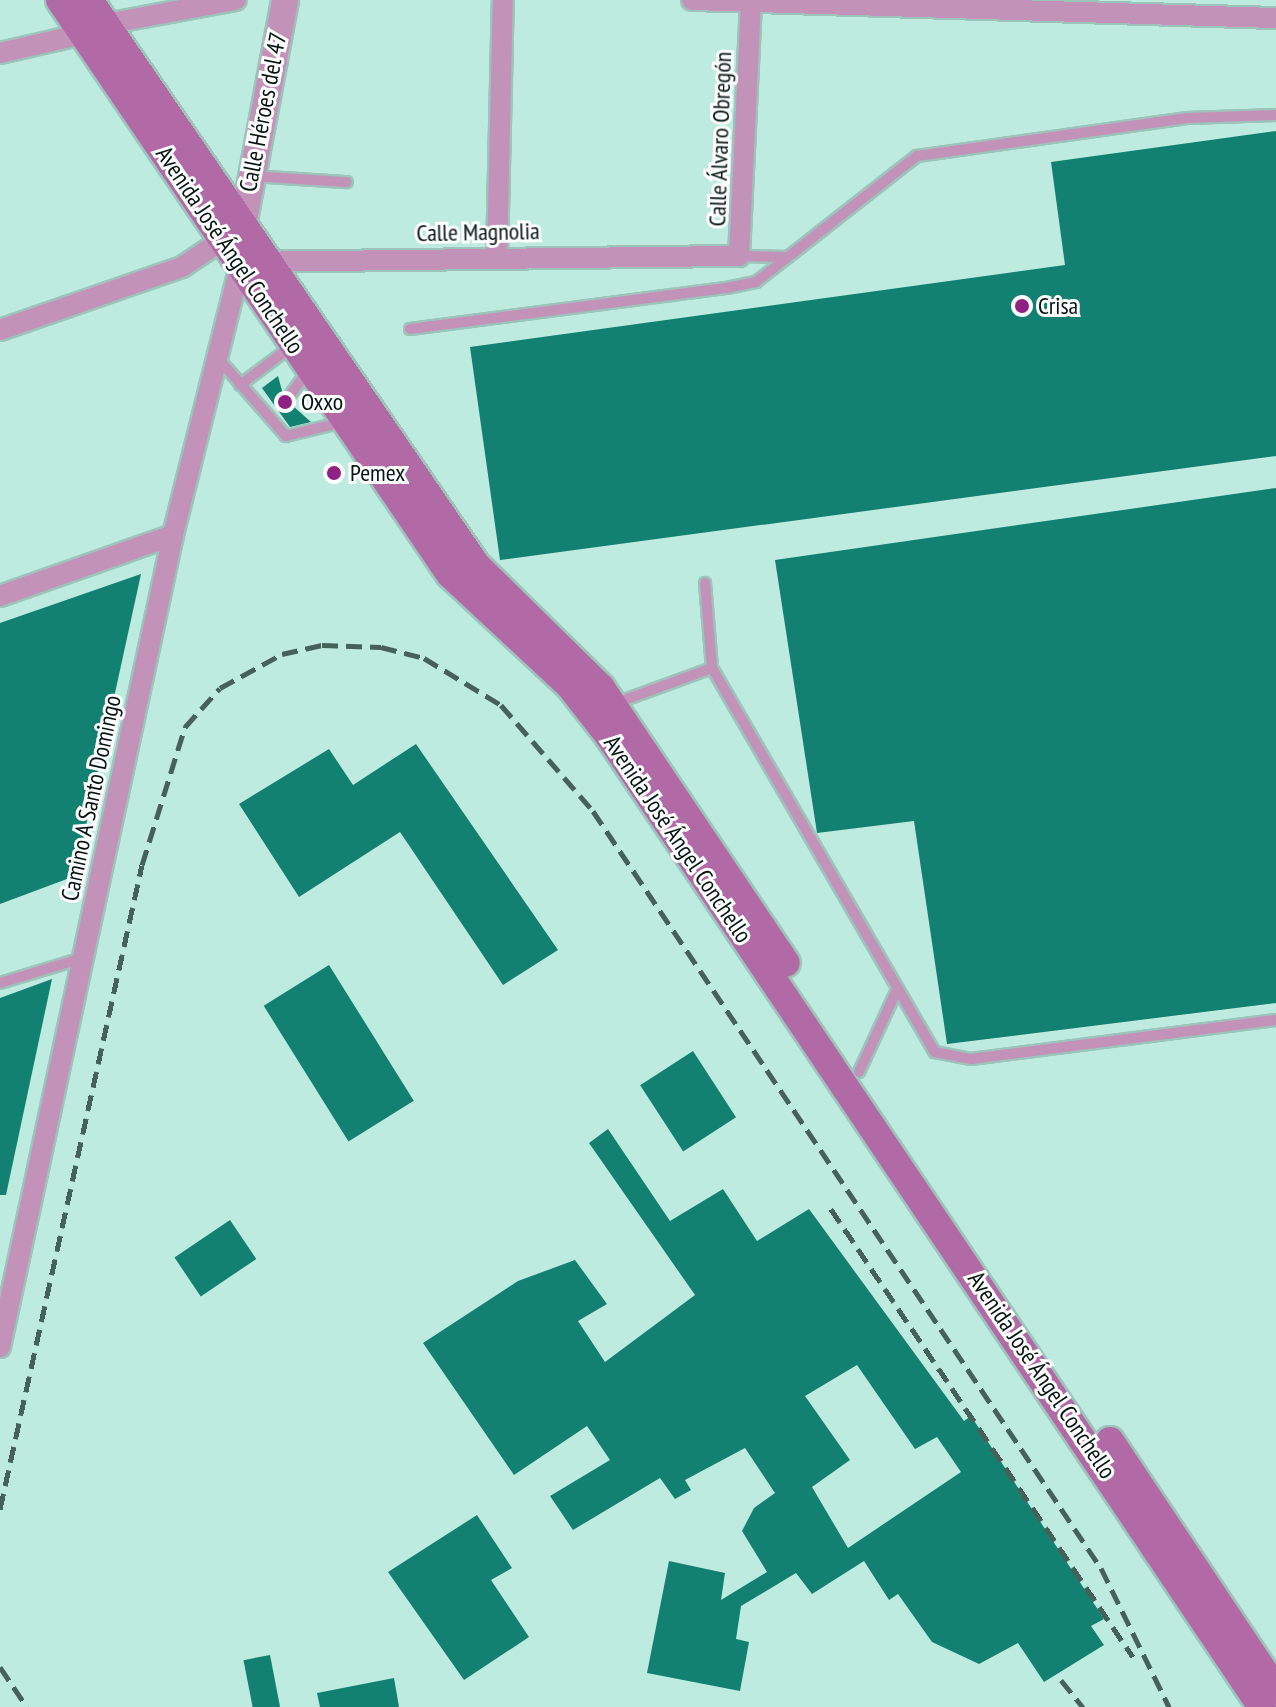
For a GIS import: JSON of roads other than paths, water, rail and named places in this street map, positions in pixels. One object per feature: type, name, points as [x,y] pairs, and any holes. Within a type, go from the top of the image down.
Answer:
[{"type":"main road","name":"Avenida José Ángel Conchello","points":[[60,0],[94,29],[244,248],[493,588],[613,704],[1276,1690]]},
{"type":"main road","name":"Avenida José Ángel Conchello","points":[[89,0],[94,29]]},
{"type":"main road","name":"Avenida José Ángel Conchello","points":[[244,248],[309,369],[343,422],[463,590],[570,686],[600,724],[1262,1707]]},
{"type":"street","points":[[0,53],[94,29],[236,0]]},
{"type":"street","name":"Calle Héroes del 47","points":[[244,248],[250,175],[285,0]]},
{"type":"street","points":[[497,257],[503,0]]},
{"type":"street","points":[[692,0],[1238,8],[1276,18]]},
{"type":"street","name":"Calle Álvaro Obregón","points":[[717,257],[739,256],[751,1]]},
{"type":"street","name":"Calle Magnolia","points":[[0,330],[244,248],[497,257],[717,257]]},
{"type":"street","name":"Camino A Santo Domingo","points":[[0,1347],[173,535],[214,353],[244,248]]},
{"type":"street","points":[[0,596],[173,535]]},
{"type":"lane","points":[[410,329],[756,282],[917,156],[1187,118],[1276,115]]},
{"type":"lane","points":[[250,175],[347,182]]},
{"type":"lane","points":[[739,256],[788,257]]},
{"type":"lane","points":[[240,385],[294,345]]},
{"type":"lane","points":[[214,353],[270,423],[295,438],[343,422]]},
{"type":"lane","points":[[291,394],[309,369]]},
{"type":"lane","points":[[270,423],[278,411]]},
{"type":"lane","points":[[705,583],[712,668],[923,1041],[952,1059],[1276,1020]]},
{"type":"lane","points":[[613,704],[712,668]]},
{"type":"lane","points":[[0,983],[83,958]]},
{"type":"lane","points":[[859,1072],[896,992]]},
{"type":"railway","points":[[0,1509],[142,865],[185,727],[220,688],[282,654],[322,645],[381,647],[424,658],[501,705],[593,811],[1101,1568],[1169,1707]]},
{"type":"railway","points":[[831,1209],[1133,1657]]},
{"type":"railway","points":[[0,1667],[27,1707]]},
{"type":"railway","points":[[1061,1680],[1083,1707]]},
{"type":"place","name":"Crisa","points":[[1022,306]]},
{"type":"place","name":"Oxxo","points":[[285,402]]},
{"type":"place","name":"Pemex","points":[[334,473]]}]
